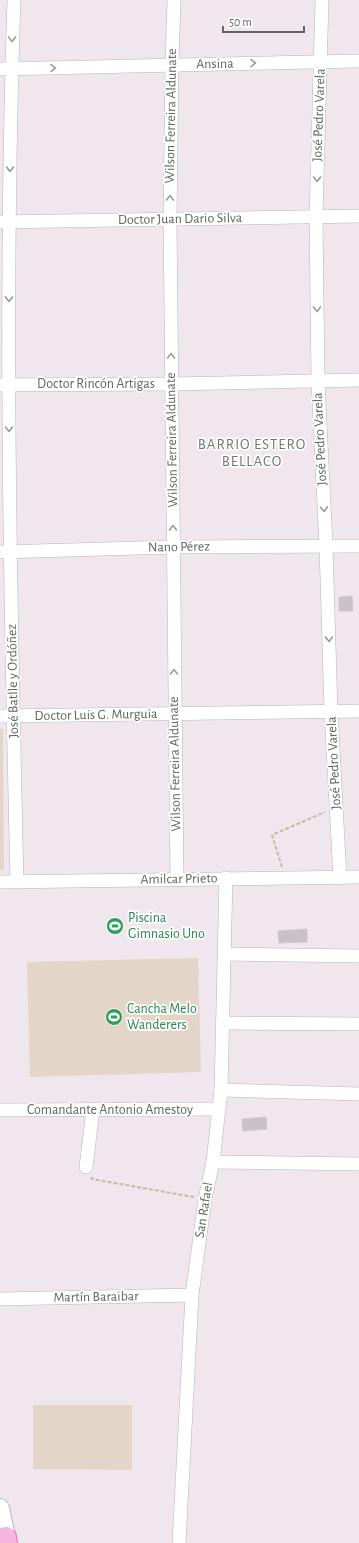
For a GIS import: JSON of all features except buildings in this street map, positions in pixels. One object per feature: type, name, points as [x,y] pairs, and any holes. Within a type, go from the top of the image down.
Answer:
[{"type":"street","name":"José Batlle y Ordóñez","points":[[14,0],[6,69],[4,384],[7,716],[17,882]]},
{"type":"street","name":"Wilson Ferreira Aldunate","points":[[174,0],[170,220],[174,714],[177,879]]},
{"type":"street","name":"José Pedro Varela","points":[[322,0],[316,217],[318,381],[326,546],[331,711],[340,878]]},
{"type":"street","name":"Ansina","points":[[6,69],[172,64],[359,61]]},
{"type":"street","name":"Doctor Juan Dario Silva","points":[[5,222],[359,216]]},
{"type":"street","name":"Doctor Rincón Artigas","points":[[4,384],[171,384],[359,380]]},
{"type":"street","name":"Nano Pérez","points":[[5,552],[173,547],[359,546]]},
{"type":"street","name":"Doctor Luis G. Murguia","points":[[7,716],[359,711]]},
{"type":"street","name":"Amilcar Prieto","points":[[0,882],[359,877]]},
{"type":"street","name":"San Rafael","points":[[179,1543],[192,1295],[205,1199],[213,1162],[220,1109],[226,878]]},
{"type":"street","points":[[225,954],[359,956]]},
{"type":"street","points":[[223,1023],[359,1024]]},
{"type":"street","points":[[221,1090],[359,1094]]},
{"type":"street","name":"Comandante Antonio Amestoy","points":[[0,1110],[220,1109]]},
{"type":"street","points":[[86,1167],[93,1110]]},
{"type":"street","points":[[213,1162],[359,1164]]},
{"type":"street","name":"Martín Baraibar","points":[[0,1300],[192,1295]]},
{"type":"street","points":[[0,1508],[4,1540]]},
{"type":"path","points":[[285,878],[272,835],[336,807]]},
{"type":"path","points":[[86,1167],[92,1179],[205,1199]]},
{"type":"shaded area","points":[[0,729],[3,729],[4,870],[0,870]]},
{"type":"shaded area","name":"Cancha Melo Wanderers","points":[[198,958],[201,1072],[30,1077],[27,962]]},
{"type":"shaded area","points":[[33,1405],[132,1405],[132,1470],[33,1469]]},
{"type":"place","name":"Piscina Gimnasio Uno","points":[[115,926]]},
{"type":"place","name":"Cancha Melo Wanderers","points":[[114,1017]]},
{"type":"district","name":"BARRIO ESTERO BELLACO","points":[[252,452]]}]
